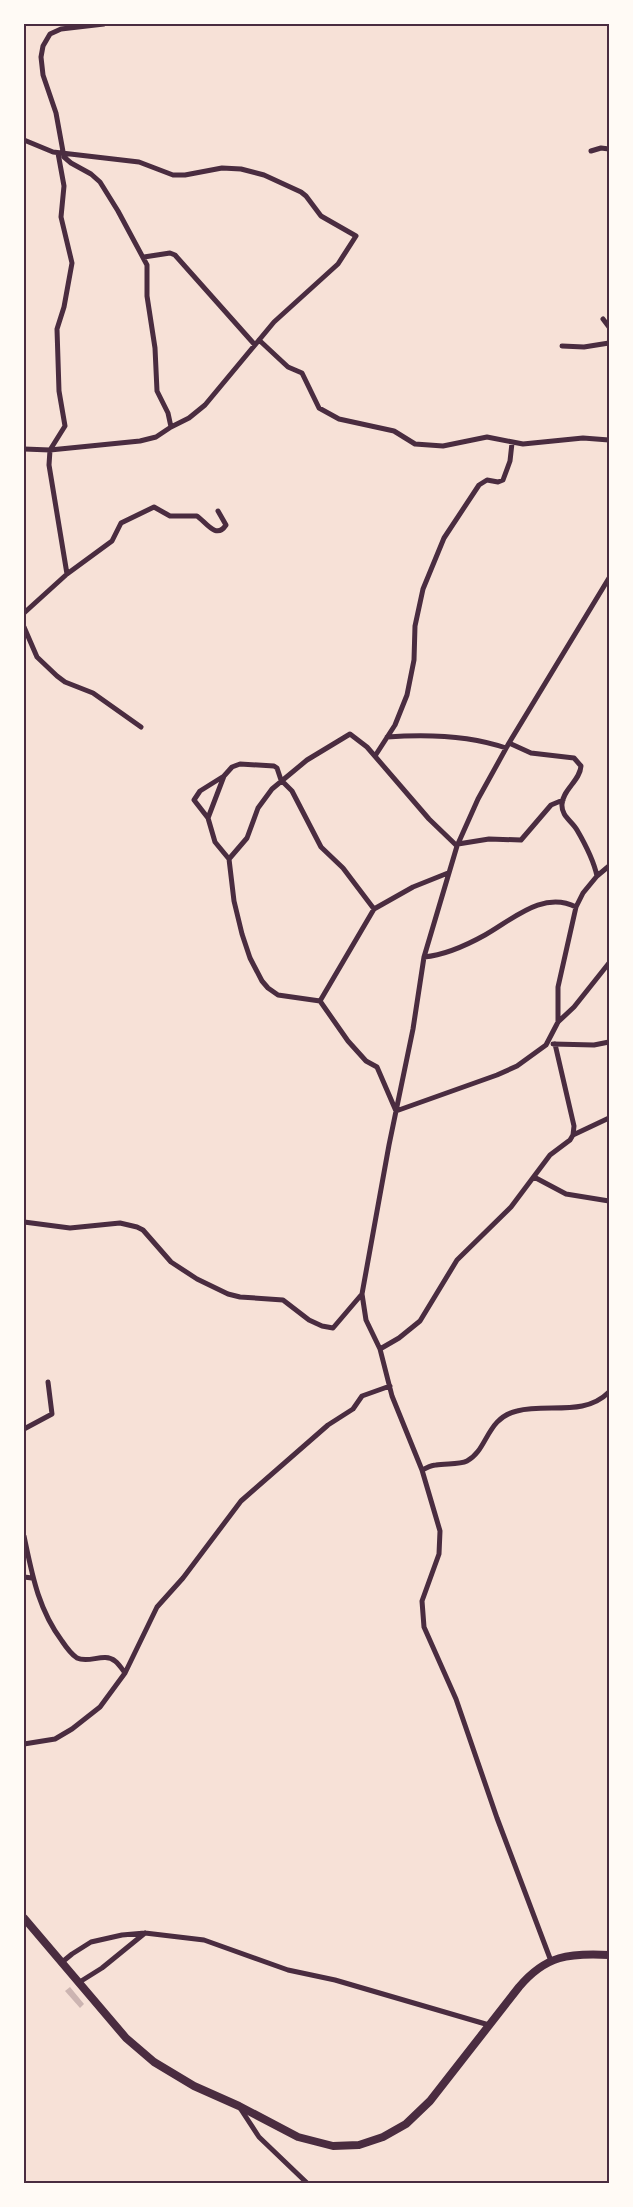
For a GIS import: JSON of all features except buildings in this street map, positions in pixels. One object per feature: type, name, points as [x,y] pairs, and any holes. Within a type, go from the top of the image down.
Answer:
[{"type":"main road","points":[[24,1918],[126,2038],[154,2062],[194,2086],[239,2106],[298,2137],[333,2146],[358,2145],[383,2138],[406,2124],[430,2101],[530,1973],[543,1964],[560,1957],[609,1955]]},
{"type":"street","points":[[67,574],[49,465],[50,450],[65,426],[59,391],[57,329],[64,307],[72,262],[61,217],[64,186],[56,113],[43,75],[41,57],[43,46],[50,34],[55,31],[104,24]]},
{"type":"street","points":[[24,140],[61,154],[139,162],[173,175],[185,175],[222,168],[256,172],[301,192],[321,216],[356,236],[338,264],[274,322],[201,410],[189,418],[156,437],[140,442],[50,450],[24,449]]},
{"type":"street","points":[[590,151],[601,148],[609,149]]},
{"type":"street","points":[[61,154],[66,160],[91,174],[100,182],[144,257],[148,270],[147,296],[155,348],[157,391],[168,413],[171,427]]},
{"type":"street","points":[[144,257],[170,253],[176,255],[257,342],[288,366],[302,373],[318,407],[339,419],[394,431],[415,444],[425,446],[452,445],[487,437],[512,443],[531,444],[583,438],[609,440]]},
{"type":"street","points":[[603,319],[609,327]]},
{"type":"street","points":[[562,346],[584,347],[609,343]]},
{"type":"street","points":[[374,756],[395,725],[407,696],[414,660],[416,620],[423,589],[438,550],[478,485],[487,480],[498,482],[503,480],[510,461],[512,443]]},
{"type":"street","points":[[24,612],[67,574],[112,541],[121,523],[152,507],[170,516],[197,516],[215,531],[224,529],[226,525],[218,511]]},
{"type":"street","points":[[551,1960],[497,1818],[456,1699],[424,1627],[422,1601],[441,1544],[440,1531],[422,1470],[390,1386],[380,1349],[366,1320],[362,1294],[413,1029],[424,958],[457,845],[478,799],[508,746],[609,578]]},
{"type":"street","points":[[24,627],[37,657],[57,676],[65,682],[94,693],[141,727]]},
{"type":"street","points":[[229,858],[247,838],[258,808],[281,780],[307,760],[350,734],[367,747],[429,819],[457,845]]},
{"type":"street","points":[[386,737],[461,737],[508,746],[531,753],[571,757],[578,760],[581,770],[563,800],[562,807],[564,814],[576,828],[594,863],[597,876]]},
{"type":"street","points":[[374,909],[343,868],[321,847],[295,796],[281,780],[277,768],[270,765],[236,765],[224,776],[200,791],[194,798],[194,801],[208,818],[215,842],[229,858],[238,922],[248,952],[262,981],[278,995],[320,1001],[348,1041],[366,1060],[377,1067],[396,1111]]},
{"type":"street","points":[[208,818],[224,776]]},
{"type":"street","points":[[457,845],[485,840],[521,840],[551,805],[563,800]]},
{"type":"street","points":[[558,1022],[558,988],[576,907],[583,892],[609,866]]},
{"type":"street","points":[[320,1001],[374,909],[413,887],[448,873]]},
{"type":"street","points":[[424,958],[439,955],[471,942],[534,906],[556,902],[576,907]]},
{"type":"street","points":[[546,1045],[558,1022],[574,1007],[609,963]]},
{"type":"street","points":[[396,1111],[508,1071],[546,1045],[594,1045],[609,1042]]},
{"type":"street","points":[[555,1044],[574,1126],[574,1135]]},
{"type":"street","points":[[380,1349],[399,1338],[420,1322],[457,1260],[511,1207],[550,1155],[574,1135],[609,1118]]},
{"type":"street","points":[[534,1177],[566,1194],[609,1201]]},
{"type":"street","points":[[24,1222],[70,1228],[120,1223],[137,1227],[172,1262],[192,1276],[233,1295],[255,1299],[283,1300],[303,1317],[327,1328],[334,1328],[362,1294]]},
{"type":"street","points":[[24,1429],[52,1414],[48,1382]]},
{"type":"street","points":[[24,1744],[55,1739],[72,1729],[100,1707],[125,1673],[157,1607],[183,1578],[241,1500],[317,1434],[353,1408],[362,1396],[390,1386]]},
{"type":"street","points":[[422,1470],[434,1465],[460,1463],[468,1460],[498,1420],[510,1413],[525,1409],[586,1406],[599,1401],[609,1392]]},
{"type":"street","points":[[24,1536],[32,1578],[39,1601],[50,1624],[68,1650],[82,1660],[106,1657],[115,1660],[125,1673]]},
{"type":"street","points":[[24,1577],[32,1578]]},
{"type":"street","points":[[78,1982],[102,1968],[145,1933]]},
{"type":"street","points":[[61,1963],[92,1942],[122,1935],[145,1933],[204,1940],[288,1970],[334,1980],[489,2025]]},
{"type":"street","points":[[239,2106],[259,2137],[307,2183]]}]
